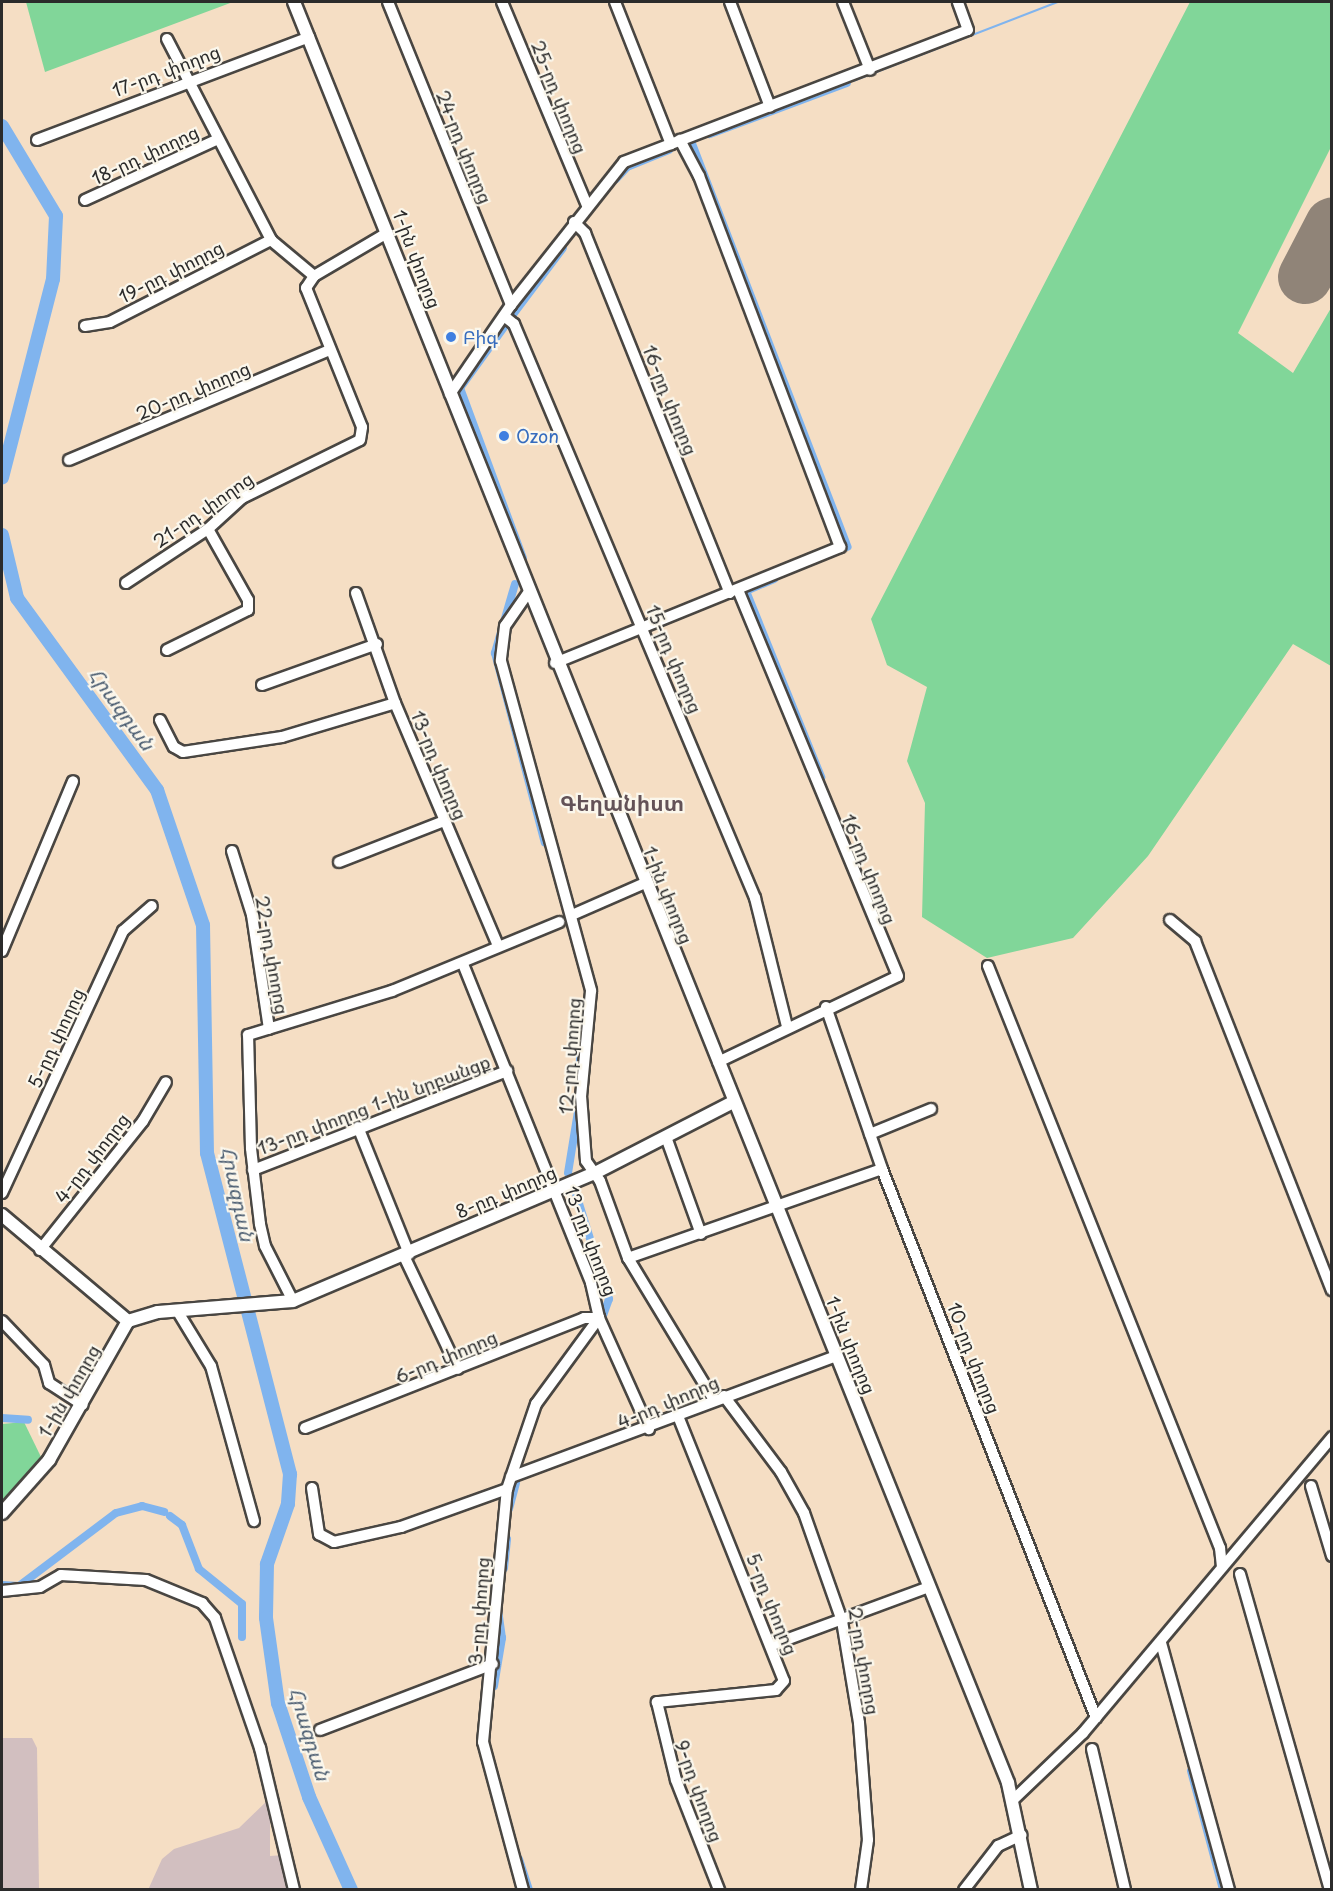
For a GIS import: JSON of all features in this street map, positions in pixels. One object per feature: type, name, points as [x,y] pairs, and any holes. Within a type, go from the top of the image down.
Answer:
[{"type":"main road","name":"1-ին փողոց","points":[[294,2],[555,663],[718,1062],[1013,1800],[1032,1890]]},
{"type":"main road","name":"8-րդ փողոց","points":[[178,1312],[199,1312],[290,1301],[406,1255],[595,1173],[733,1102]]},
{"type":"main road","points":[[2,1215],[40,1250],[128,1321],[178,1312]]},
{"type":"main road","name":"1-ին փողոց","points":[[2,1513],[49,1460],[83,1405],[128,1321]]},
{"type":"street","name":"24-րդ փողոց","points":[[388,2],[511,306]]},
{"type":"street","name":"25-րդ փողոց","points":[[502,2],[587,205]]},
{"type":"street","points":[[555,663],[840,547],[703,186],[675,142],[615,2]]},
{"type":"street","points":[[730,2],[770,107]]},
{"type":"street","points":[[843,2],[870,70]]},
{"type":"street","points":[[450,394],[511,306],[574,222],[624,162],[870,70],[968,30],[958,2]]},
{"type":"street","name":"17-րդ փողոց","points":[[37,140],[190,79],[309,38]]},
{"type":"street","points":[[167,39],[190,79],[218,139],[271,240],[314,276]]},
{"type":"street","name":"18-րդ փողոց","points":[[85,200],[218,139]]},
{"type":"street","name":"16-րդ փողոց","points":[[574,222],[585,233],[898,976],[826,1007],[718,1062]]},
{"type":"street","points":[[329,350],[305,294],[314,276],[387,233]]},
{"type":"street","name":"19-րդ փողոց","points":[[85,326],[110,322],[271,240]]},
{"type":"street","name":"15-րդ փողոց","points":[[504,316],[514,324],[643,627],[754,898],[787,1026]]},
{"type":"street","name":"21-րդ փողոց","points":[[126,583],[208,529],[242,498],[360,440],[363,433],[329,350]]},
{"type":"street","name":"20-րդ փողոց","points":[[69,460],[329,350]]},
{"type":"street","points":[[167,650],[249,610],[208,529]]},
{"type":"street","name":"13-րդ փողոց","points":[[356,593],[377,644],[395,703],[498,946]]},
{"type":"street","name":"12-րդ փողոց","points":[[528,593],[505,626],[501,661],[591,991],[581,1124],[586,1161],[595,1173],[628,1258],[719,1398]]},
{"type":"street","points":[[262,685],[377,644]]},
{"type":"street","points":[[160,720],[174,747],[183,752],[282,737],[395,703]]},
{"type":"street","points":[[2,951],[73,781]]},
{"type":"street","points":[[339,862],[444,821]]},
{"type":"street","name":"22-րդ փողոց","points":[[232,851],[252,915],[268,1029]]},
{"type":"street","points":[[572,915],[645,883]]},
{"type":"street","name":"5-րդ փողոց","points":[[2,1194],[123,931],[152,906]]},
{"type":"street","points":[[1170,920],[1195,941],[1332,1290]]},
{"type":"street","points":[[290,1301],[265,1246],[253,1170],[249,1035],[463,964],[498,946],[559,921]]},
{"type":"street","name":"13-րդ փողոց","points":[[463,964],[599,1304],[599,1318],[649,1429]]},
{"type":"street","points":[[988,966],[1220,1548],[1222,1567]]},
{"type":"street","name":"10-րդ փողոց","points":[[826,1007],[882,1169],[1096,1718]]},
{"type":"street","name":"13-րդ փողոց 1-ին նրբանցք","points":[[253,1170],[358,1127],[507,1071]]},
{"type":"street","name":"4-րդ փողոց","points":[[40,1250],[143,1121],[166,1082]]},
{"type":"street","points":[[870,1134],[931,1109]]},
{"type":"street","points":[[358,1127],[406,1255],[458,1369]]},
{"type":"street","points":[[666,1137],[701,1234]]},
{"type":"street","points":[[628,1258],[882,1169]]},
{"type":"street","points":[[178,1312],[211,1366],[254,1521]]},
{"type":"street","name":"6-րդ փողոց","points":[[305,1428],[584,1318],[599,1318]]},
{"type":"street","name":"3-րդ փողոց","points":[[523,1890],[483,1742],[493,1664],[494,1590],[507,1489],[536,1404],[599,1318]]},
{"type":"street","points":[[2,1321],[44,1365],[49,1383],[83,1405]]},
{"type":"street","name":"4-րդ փողոց","points":[[511,1477],[649,1429],[719,1398],[836,1356]]},
{"type":"street","name":"2-րդ փողոց","points":[[719,1398],[782,1472],[804,1513],[842,1621],[859,1724],[868,1840],[861,1890]]},
{"type":"street","name":"5-րդ փողոց","points":[[657,1702],[781,1688],[772,1645],[678,1416]]},
{"type":"street","points":[[1013,1800],[1096,1718],[1332,1437]]},
{"type":"street","points":[[1311,1486],[1332,1556]]},
{"type":"street","points":[[312,1488],[319,1533],[334,1542],[401,1527],[507,1489]]},
{"type":"street","points":[[1240,1574],[1330,1890]]},
{"type":"street","points":[[2,1591],[40,1587],[61,1575],[146,1580],[202,1603],[215,1618],[260,1748],[294,1890]]},
{"type":"street","points":[[772,1645],[929,1587]]},
{"type":"street","points":[[1161,1643],[1229,1890]]},
{"type":"street","points":[[320,1730],[493,1664]]},
{"type":"street","name":"9-րդ փողոց","points":[[657,1702],[676,1780],[719,1890]]},
{"type":"street","points":[[1092,1749],[1125,1890]]},
{"type":"street","points":[[964,1890],[998,1846],[1022,1835]]},
{"type":"shaded area","points":[[2,1738],[32,1738],[37,1748],[39,1889],[2,1889]]},
{"type":"shaded area","points":[[270,1798],[270,1856],[284,1855],[289,1889],[148,1890],[162,1859],[174,1849],[239,1828]]},
{"type":"green space","points":[[26,2],[233,2],[45,72]]},
{"type":"green space","points":[[1190,2],[1331,2],[1331,147],[1238,333],[1293,373],[1331,308],[1331,666],[1293,644],[1148,856],[1073,938],[987,958],[922,917],[925,803],[907,761],[927,687],[887,665],[871,619]]},
{"type":"green space","points":[[24,1422],[41,1457],[2,1502],[2,1424]]},
{"type":"waterway","points":[[853,81],[1058,2]]},
{"type":"waterway","points":[[710,134],[847,83]]},
{"type":"waterway","name":"Հրազդան","points":[[2,126],[56,216],[53,279],[2,478]]},
{"type":"waterway","points":[[691,141],[848,547]]},
{"type":"waterway","points":[[616,179],[627,167],[669,150]]},
{"type":"waterway","points":[[511,317],[563,248]]},
{"type":"waterway","points":[[507,323],[460,388],[523,558]]},
{"type":"waterway","name":"Հրազդան","points":[[2,535],[17,598],[157,790],[203,925],[207,1153],[290,1474],[288,1504],[267,1564],[266,1618],[278,1703],[309,1797],[351,1890]]},
{"type":"waterway","points":[[774,579],[746,591],[821,777]]},
{"type":"waterway","points":[[515,584],[495,653],[545,843]]},
{"type":"waterway","points":[[579,1074],[581,1045]]},
{"type":"waterway","points":[[568,1173],[578,1111]]},
{"type":"waterway","points":[[576,1194],[609,1299],[602,1318]]},
{"type":"waterway","points":[[2,1418],[28,1420]]},
{"type":"waterway","points":[[509,1509],[516,1483]]},
{"type":"waterway","points":[[2,1585],[19,1586],[116,1513],[142,1506],[164,1512]]},
{"type":"waterway","points":[[170,1516],[182,1525],[199,1569],[242,1604],[242,1637]]},
{"type":"waterway","points":[[504,1568],[507,1539]]},
{"type":"waterway","points":[[494,1686],[502,1638],[498,1610]]},
{"type":"waterway","points":[[1191,1771],[1223,1890]]},
{"type":"waterway","points":[[519,1859],[529,1890]]},
{"type":"taxiway","points":[[1314,259],[1332,268]]},
{"type":"runway","points":[[1305,277],[1332,225]]},
{"type":"place","name":"Բիգ","points":[[451,337]]},
{"type":"place","name":"Ozon","points":[[504,436]]},
{"type":"district","name":"Գեղանիստ","points":[[622,802]]}]
